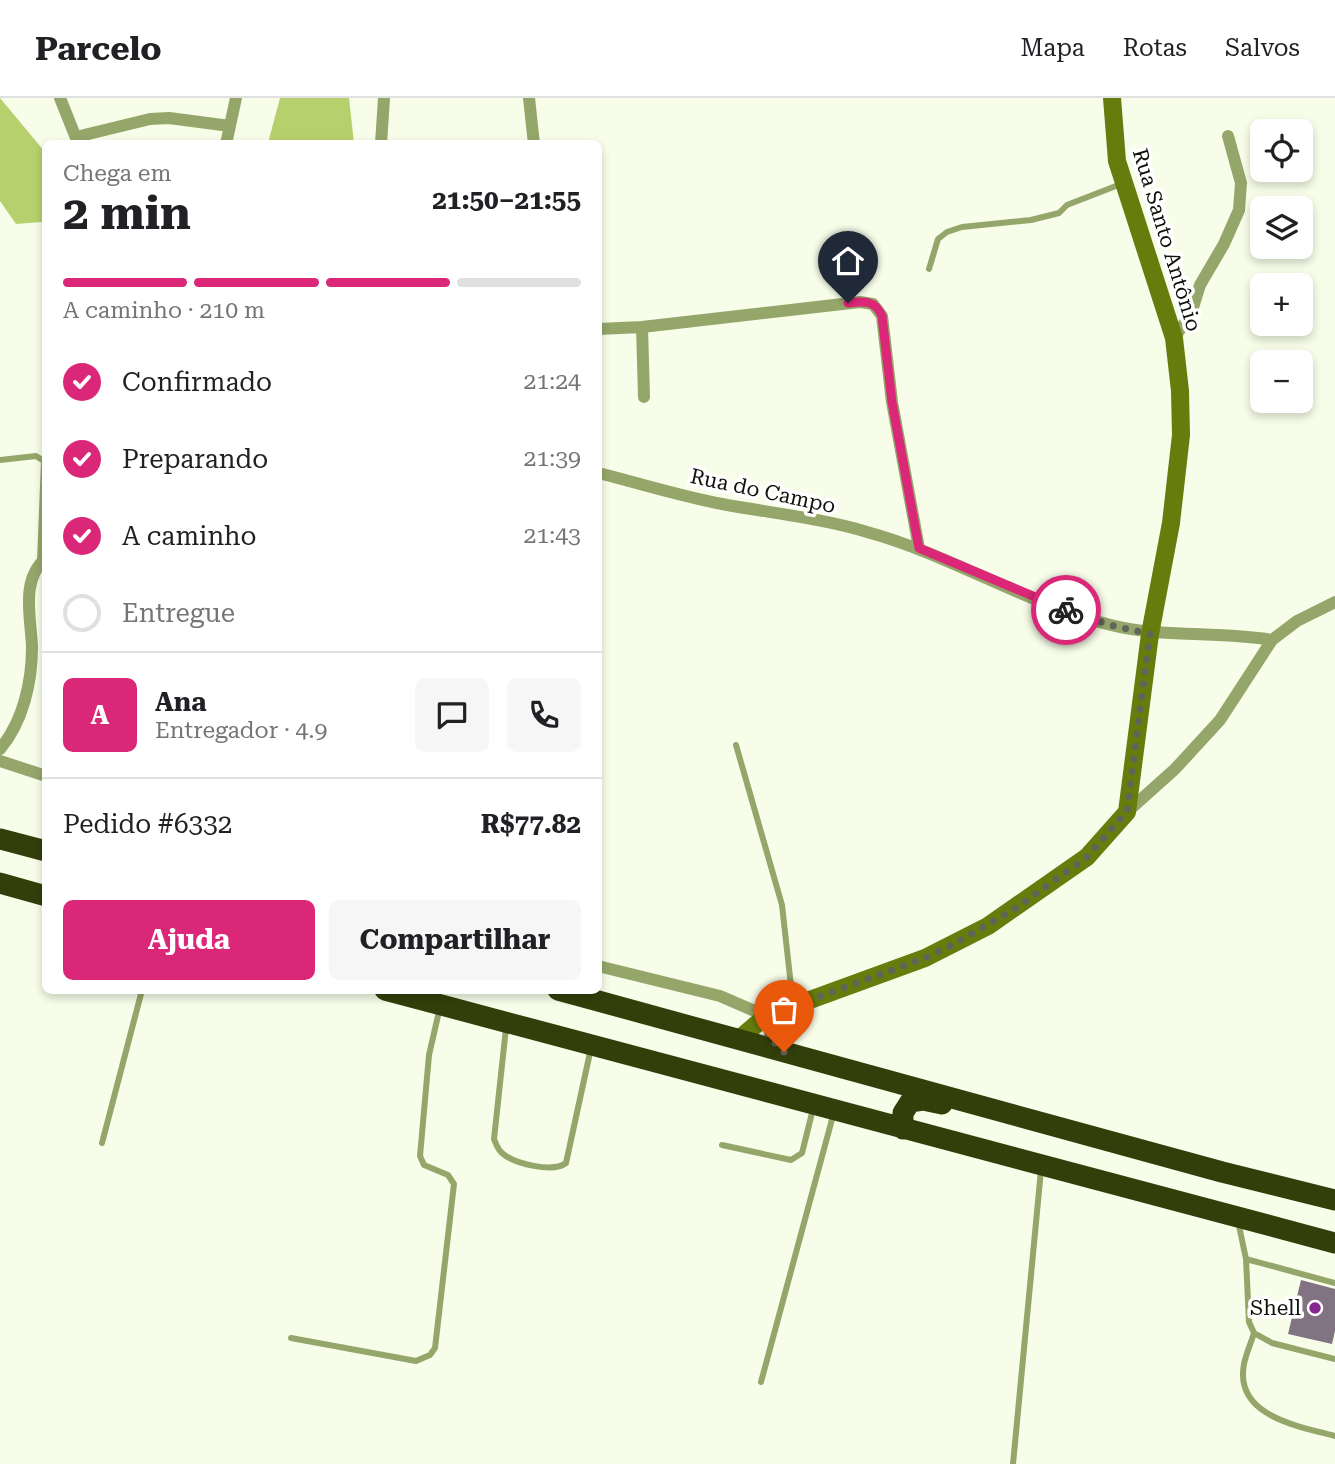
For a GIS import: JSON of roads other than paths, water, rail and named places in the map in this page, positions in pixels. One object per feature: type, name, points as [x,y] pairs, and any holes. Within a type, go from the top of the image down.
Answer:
[{"type":"highway","points":[[0,839],[42,849]]},
{"type":"highway","points":[[0,883],[42,895]]},
{"type":"highway","points":[[400,994],[1335,1243]]},
{"type":"highway","points":[[573,994],[1222,1172],[1335,1200]]},
{"type":"highway","points":[[903,1129],[903,1113],[910,1102],[930,1101],[1106,1151],[1222,1172]]},
{"type":"street","points":[[60,98],[77,140],[150,119],[169,118],[230,126]]},
{"type":"street","points":[[227,140],[236,98]]},
{"type":"street","points":[[381,140],[384,98]]},
{"type":"street","points":[[529,98],[534,140]]},
{"type":"street","name":"Rua Santo Antônio","points":[[1112,98],[1117,161],[1174,338],[1180,391],[1181,435],[1171,523],[1150,634],[1127,811]]},
{"type":"street","points":[[1174,338],[1191,314],[1200,285],[1224,244],[1239,210],[1241,183],[1228,136]]},
{"type":"street","points":[[602,329],[642,327],[860,302],[873,304],[882,316],[894,416],[919,548]]},
{"type":"street","points":[[642,327],[644,397]]},
{"type":"street","name":"Rua do Campo","points":[[602,474],[717,503],[866,531],[919,548],[1060,608],[1110,625],[1150,634],[1244,635],[1272,640]]},
{"type":"street","points":[[0,749],[20,719],[32,648],[28,603],[30,585],[42,563]]},
{"type":"street","points":[[738,1039],[766,1016],[925,958],[988,926],[1087,857],[1127,811],[1175,769],[1220,720],[1272,640],[1314,611],[1335,602]]},
{"type":"street","points":[[0,761],[42,775]]},
{"type":"street","points":[[602,967],[720,996],[766,1016]]},
{"type":"street","points":[[766,1016],[768,1036],[784,1052]]},
{"type":"lane","points":[[929,269],[938,239],[947,232],[962,227],[1031,220],[1059,213],[1068,205],[1123,183]]},
{"type":"lane","points":[[0,460],[36,456],[42,460]]},
{"type":"lane","points":[[736,745],[782,905],[794,1006]]},
{"type":"lane","points":[[102,1143],[141,994]]},
{"type":"lane","points":[[291,1338],[416,1361],[430,1355],[435,1348],[454,1184],[448,1175],[424,1165],[420,1156],[429,1055],[440,1005]]},
{"type":"lane","points":[[506,1022],[494,1139],[500,1152],[516,1163],[555,1167],[566,1163],[592,1045]]},
{"type":"lane","points":[[722,1145],[791,1160],[797,1158],[802,1153],[814,1104]]},
{"type":"lane","points":[[761,1382],[835,1110]]},
{"type":"lane","points":[[1013,1464],[1041,1164]]},
{"type":"lane","points":[[1237,1216],[1246,1259],[1249,1322],[1254,1333],[1272,1343],[1335,1359]]},
{"type":"lane","points":[[1246,1259],[1335,1283]]},
{"type":"lane","points":[[1254,1333],[1243,1366],[1244,1390],[1256,1406],[1282,1421],[1335,1436]]},
{"type":"place","name":"Shell","points":[[1315,1308]]}]
